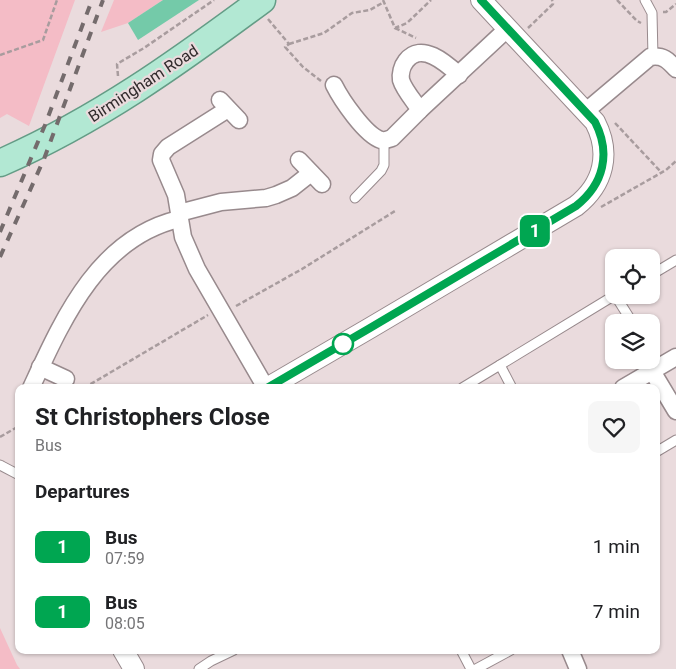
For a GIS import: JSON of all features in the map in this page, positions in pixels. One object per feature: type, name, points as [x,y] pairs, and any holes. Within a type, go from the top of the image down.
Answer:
[{"type":"main road","name":"Birmingham Road","points":[[9,159],[84,122],[145,84],[259,2]]},
{"type":"street","points":[[273,384],[576,206],[586,199],[599,180],[604,160],[599,130],[586,111],[516,30],[481,0]]},
{"type":"street","points":[[334,85],[350,112],[374,136],[384,140],[392,138],[459,75],[516,30]]},
{"type":"street","points":[[420,110],[402,81],[402,67],[411,56],[418,53],[428,53],[449,66],[459,75]]},
{"type":"street","points":[[586,111],[643,61],[652,57],[666,58],[676,69]]},
{"type":"street","points":[[229,110],[174,143],[162,154],[161,160],[176,195],[183,237],[197,269],[264,384]]},
{"type":"street","points":[[33,384],[73,303],[97,271],[110,258],[143,233],[179,216],[228,201],[259,199],[276,195],[316,178],[299,160]]},
{"type":"street","points":[[660,363],[676,357]]},
{"type":"street","points":[[40,367],[66,380]]},
{"type":"street","points":[[628,384],[649,369]]},
{"type":"street","points":[[656,369],[676,411]]},
{"type":"street","points":[[125,654],[134,669]]},
{"type":"street","points":[[572,654],[578,669]]},
{"type":"lane","points":[[645,0],[652,13],[652,57]]},
{"type":"lane","points":[[355,198],[381,171],[384,165],[384,140]]},
{"type":"lane","points":[[660,269],[676,260]]},
{"type":"lane","points":[[469,384],[605,302]]},
{"type":"lane","points":[[500,365],[510,384]]},
{"type":"lane","points":[[660,450],[676,440]]},
{"type":"lane","points":[[0,465],[15,474]]},
{"type":"lane","points":[[199,669],[226,654]]},
{"type":"lane","points":[[463,654],[471,669]]},
{"type":"lane","points":[[476,669],[504,654]]},
{"type":"path","points":[[0,55],[43,40],[57,0]]},
{"type":"path","points":[[118,78],[117,64],[144,48],[214,0]]},
{"type":"path","points":[[334,85],[324,86],[319,78],[303,67],[285,47],[324,33],[352,12],[370,10],[384,1],[395,28],[407,23],[431,0]]},
{"type":"path","points":[[516,30],[553,4],[552,0]]},
{"type":"path","points":[[617,0],[640,23],[652,22]]},
{"type":"path","points":[[259,2],[289,44]]},
{"type":"path","points":[[610,119],[662,172]]},
{"type":"path","points":[[597,209],[662,172],[676,161]]},
{"type":"path","points":[[91,384],[220,311],[302,269],[395,211]]},
{"type":"path","points":[[0,437],[15,428]]},
{"type":"shaded area","points":[[0,0],[75,0],[29,126],[7,114],[0,118]]},
{"type":"shaded area","points":[[114,0],[163,0],[128,23],[101,32]]},
{"type":"shaded area","points":[[163,0],[199,0],[138,40],[128,23]]},
{"type":"shaded area","points":[[0,628],[17,665],[20,669],[0,669]]},
{"type":"railway","points":[[0,232],[45,125],[92,0]]},
{"type":"railway","points":[[0,257],[44,159],[103,0]]},
{"type":"bus line","name":"1","points":[[274,384],[576,206],[586,199],[599,180],[604,160],[604,151],[595,122],[481,0]]}]
